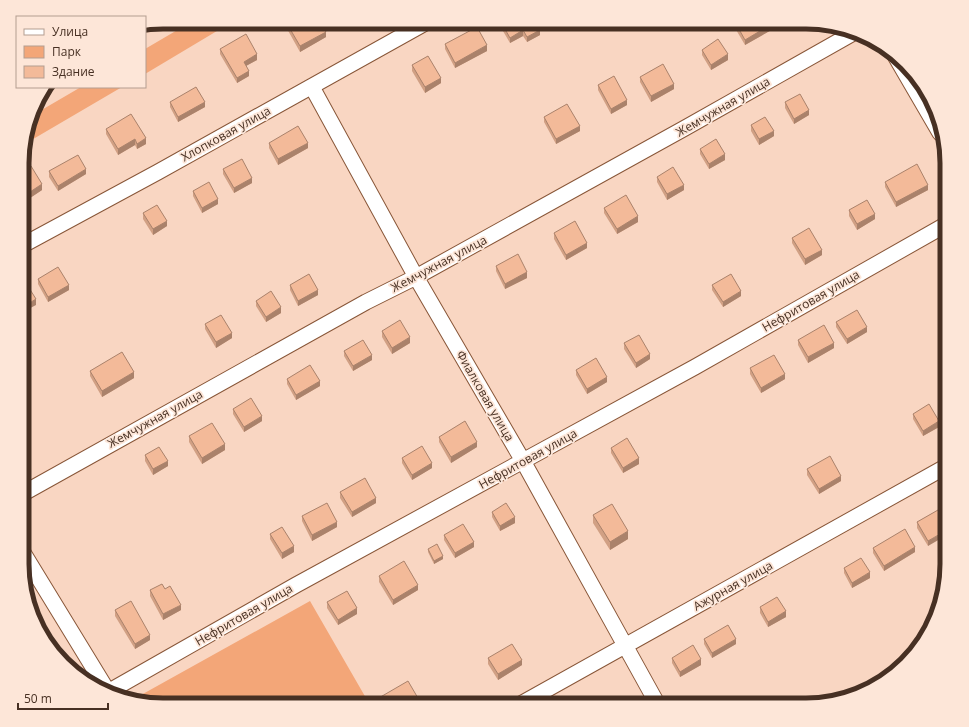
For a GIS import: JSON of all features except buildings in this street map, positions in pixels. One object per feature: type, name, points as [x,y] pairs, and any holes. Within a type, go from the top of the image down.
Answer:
[{"type":"street","name":"Хлопковая улица","points":[[29,242],[158,172],[415,29]]},
{"type":"street","name":"Жемчужная улица","points":[[29,490],[366,302],[416,277],[678,132],[848,36]]},
{"type":"street","points":[[905,72],[933,122]]},
{"type":"street","name":"Фиалковая улица","points":[[312,87],[416,277],[523,461],[654,698]]},
{"type":"street","name":"Нефритовая улица","points":[[116,689],[296,585],[695,367],[940,228]]},
{"type":"street","name":"Ажурная улица","points":[[533,698],[940,470]]},
{"type":"street","points":[[29,562],[103,684]]},
{"type":"green space","points":[[179,29],[220,29],[146,73],[146,48]]},
{"type":"green space","points":[[79,88],[120,88],[31,140],[39,111]]},
{"type":"green space","points":[[310,601],[366,698],[154,698],[140,696]]}]
